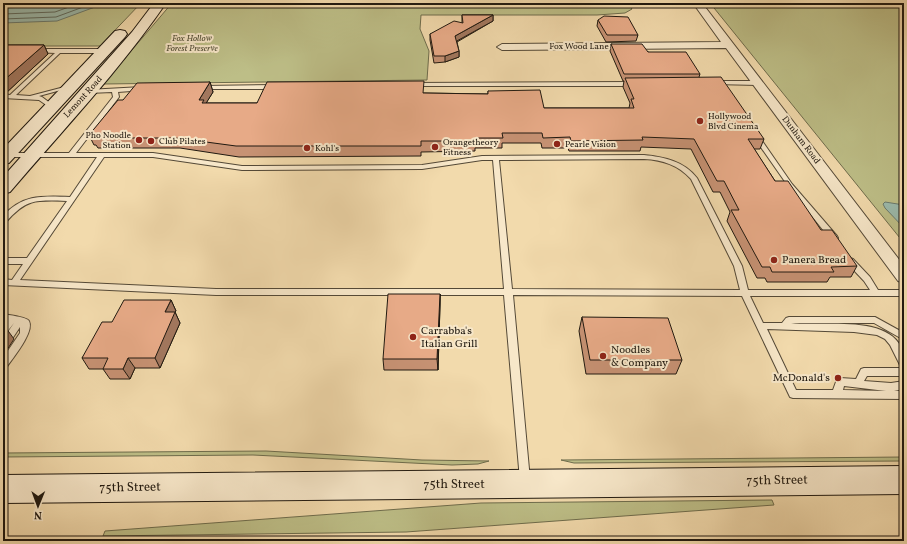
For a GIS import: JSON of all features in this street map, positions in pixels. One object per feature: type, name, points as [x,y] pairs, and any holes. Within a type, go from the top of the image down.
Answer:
[{"type":"main road","name":"Lemont Road","points":[[4,156],[104,51],[153,3]]},
{"type":"main road","name":"Lemont Road","points":[[3,188],[89,91],[137,34],[160,3]]},
{"type":"main road","name":"75th Street","points":[[3,489],[904,480]]},
{"type":"street","name":"Dunham Road","points":[[697,3],[904,277]]},
{"type":"street","name":"Fox Wood Lane","points":[[502,47],[729,45]]},
{"type":"lane","points":[[31,51],[104,51]]},
{"type":"lane","points":[[12,96],[60,51]]},
{"type":"lane","points":[[724,90],[716,83],[758,83]]},
{"type":"lane","points":[[406,86],[637,84]]},
{"type":"lane","points":[[30,97],[70,86]]},
{"type":"lane","points":[[199,88],[279,87]]},
{"type":"lane","points":[[89,91],[151,88]]},
{"type":"lane","points":[[71,155],[116,97],[115,90]]},
{"type":"lane","points":[[3,96],[40,98],[52,107]]},
{"type":"lane","points":[[750,128],[790,185],[837,243]]},
{"type":"lane","points":[[14,283],[102,155]]},
{"type":"lane","points":[[4,156],[153,155],[242,168],[422,167],[482,158],[644,157],[668,160],[689,171],[694,178],[738,266],[744,292],[793,394],[904,395]]},
{"type":"lane","points":[[496,158],[510,292],[525,484]]},
{"type":"lane","points":[[3,220],[20,203],[33,199],[72,199]]},
{"type":"lane","points":[[845,254],[853,266],[867,279],[876,293]]},
{"type":"lane","points":[[3,261],[29,261]]},
{"type":"lane","points":[[3,282],[216,292],[904,293]]},
{"type":"lane","points":[[3,331],[12,318]]},
{"type":"lane","points":[[3,346],[12,318]]},
{"type":"lane","points":[[3,365],[24,334],[25,322],[12,318]]},
{"type":"lane","points":[[784,326],[789,320],[875,320],[904,337]]},
{"type":"lane","points":[[761,326],[784,326],[799,329],[873,329],[889,337],[899,352],[904,364]]},
{"type":"lane","points":[[859,382],[864,372],[904,372]]},
{"type":"lane","points":[[836,394],[840,382],[859,382],[875,387],[904,385]]},
{"type":"green space","points":[[3,3],[141,3],[100,46],[3,46]]},
{"type":"green space","name":"Fox Hollow Forest Preserve","points":[[172,3],[628,3],[632,9],[625,13],[597,15],[421,15],[420,29],[429,51],[427,80],[103,84]]},
{"type":"green space","points":[[710,3],[904,3],[904,243]]},
{"type":"green space","points":[[266,451],[422,460],[489,461],[478,464],[452,465],[253,455],[3,457],[3,453]]},
{"type":"green space","points":[[904,457],[904,461],[574,463],[561,460]]},
{"type":"green space","points":[[772,500],[774,505],[406,532],[103,536],[105,531],[481,503]]},
{"type":"water","points":[[3,3],[119,3],[108,7],[95,7],[57,21],[3,23]]},
{"type":"water","points":[[885,202],[904,205],[904,228],[885,208],[883,204]]},
{"type":"building","points":[[462,15],[493,15],[455,36],[459,51],[445,56],[434,56],[430,34],[454,21],[463,23]]},
{"type":"building","points":[[604,16],[628,17],[638,35],[607,35],[598,20]]},
{"type":"building","points":[[611,44],[642,44],[648,52],[686,52],[700,74],[624,74]]},
{"type":"building","points":[[3,45],[44,45],[3,81]]},
{"type":"building","points":[[721,77],[764,139],[748,139],[775,181],[788,181],[821,230],[832,230],[857,266],[831,267],[834,272],[772,272],[770,267],[762,267],[731,210],[739,210],[724,181],[717,181],[694,139],[642,137],[643,140],[571,141],[570,137],[543,138],[542,133],[502,133],[503,138],[475,138],[475,141],[421,141],[421,146],[236,146],[176,138],[93,138],[95,135],[89,135],[118,100],[123,100],[137,83],[210,82],[199,100],[204,100],[202,103],[257,103],[267,82],[424,81],[423,93],[488,94],[488,91],[540,90],[544,108],[634,108],[631,99],[634,99],[625,78]]},
{"type":"building","name":"Carrabba's Italian Grill","points":[[388,294],[440,294],[437,359],[383,359]]},
{"type":"building","points":[[124,300],[171,300],[165,312],[175,312],[155,358],[128,358],[123,369],[103,369],[108,358],[82,358],[102,322],[112,322]]},
{"type":"building","points":[[582,317],[668,318],[682,360],[590,360]]},
{"type":"place","name":"Hollywood Blvd Cinema","points":[[700,121]]},
{"type":"place","name":"Pho Noodle Station","points":[[139,140]]},
{"type":"place","name":"Club Pilates","points":[[151,141]]},
{"type":"place","name":"Pearle Vision","points":[[557,144]]},
{"type":"place","name":"Orangetheory Fitness","points":[[435,147]]},
{"type":"place","name":"Kohl's","points":[[307,148]]},
{"type":"place","name":"Panera Bread","points":[[774,260]]},
{"type":"place","name":"Carrabba's Italian Grill","points":[[413,337]]},
{"type":"place","name":"Noodles & Company","points":[[603,356]]},
{"type":"place","name":"McDonald's","points":[[838,378]]}]
